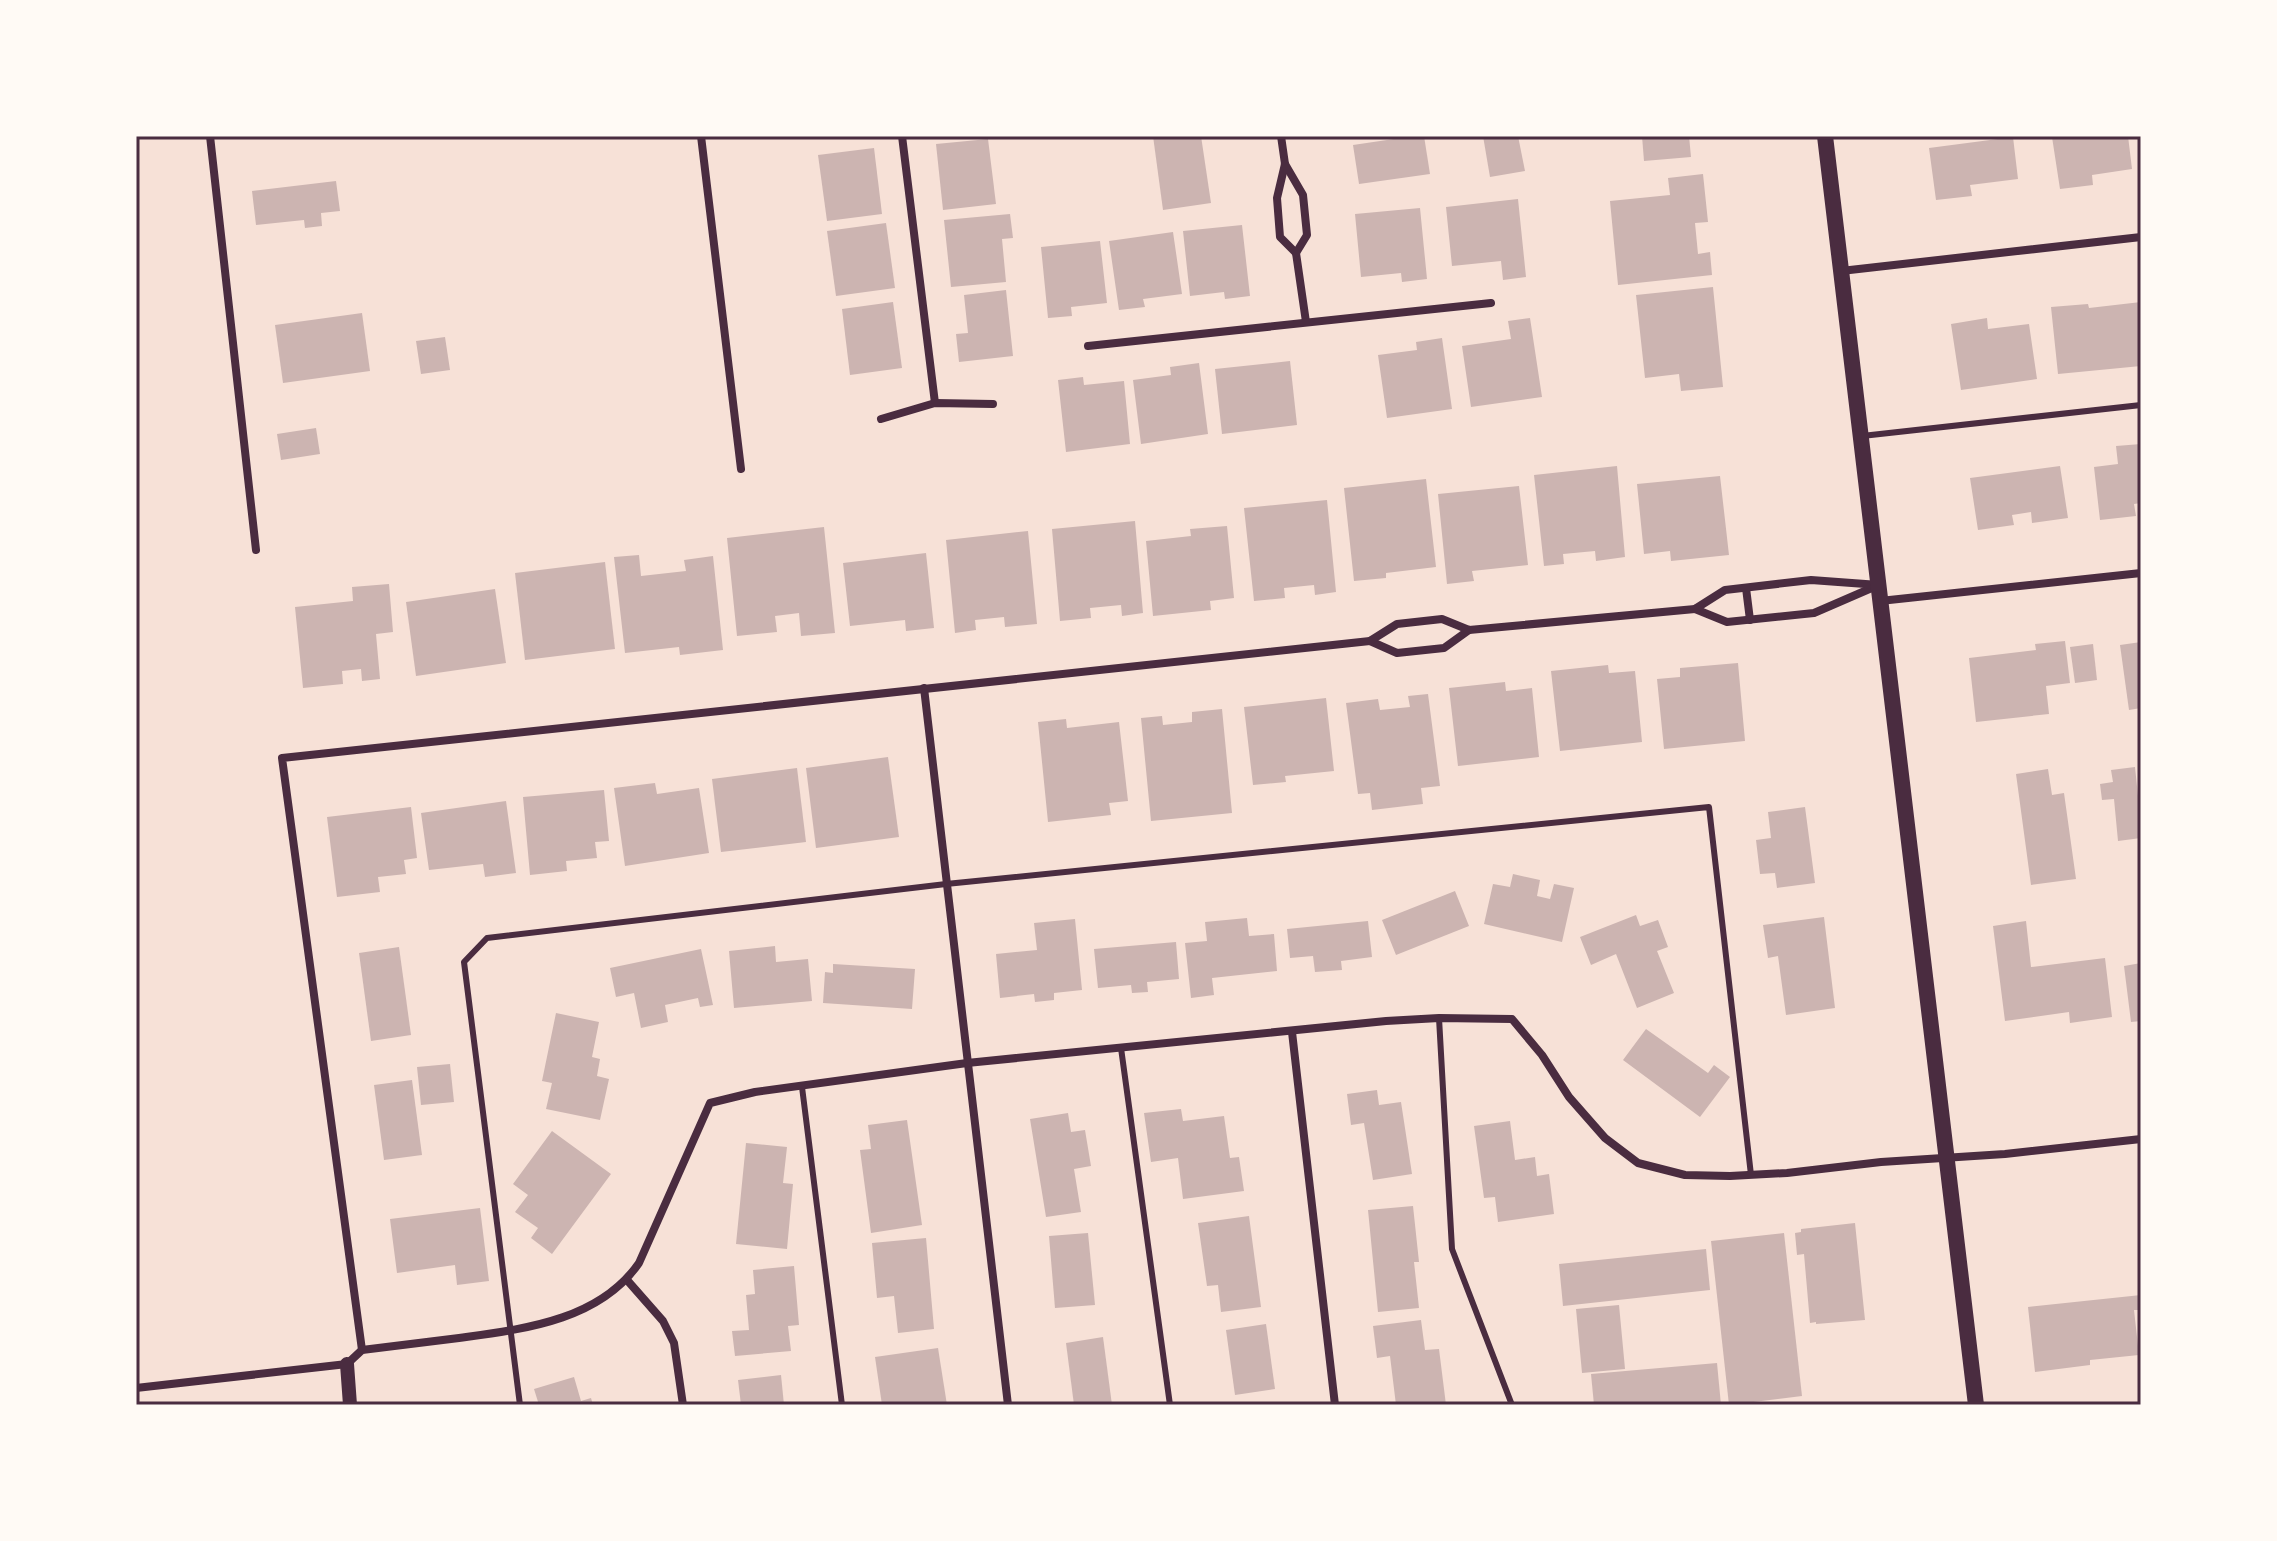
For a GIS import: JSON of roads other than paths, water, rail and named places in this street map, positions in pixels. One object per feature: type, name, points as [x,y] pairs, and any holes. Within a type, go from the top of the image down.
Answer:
[{"type":"main road","points":[[1825,136],[1976,1405]]},
{"type":"street","points":[[210,136],[256,550]]},
{"type":"street","points":[[701,136],[741,469]]},
{"type":"street","points":[[902,136],[935,403]]},
{"type":"street","points":[[1281,136],[1285,164],[1277,198],[1280,237],[1296,253],[1306,322]]},
{"type":"street","points":[[1285,164],[1303,195],[1307,235],[1296,253]]},
{"type":"street","points":[[1841,271],[2141,237]]},
{"type":"street","points":[[1088,346],[1491,303]]},
{"type":"street","points":[[881,419],[935,403],[993,404]]},
{"type":"street","points":[[1695,609],[1727,622],[1814,613],[1879,593],[2141,573]]},
{"type":"street","points":[[362,1350],[282,758],[1370,641],[1397,624],[1442,619],[1469,630],[1695,609],[1725,590],[1811,580],[1879,593]]},
{"type":"street","points":[[1746,588],[1750,620]]},
{"type":"street","points":[[1370,641],[1397,653],[1444,648],[1469,630]]},
{"type":"street","points":[[924,688],[1008,1405]]},
{"type":"street","points":[[136,1388],[347,1364],[362,1350],[512,1331],[548,1323],[580,1311],[627,1280],[639,1263],[710,1103],[755,1092],[967,1063],[1439,1018],[1512,1019],[1542,1055],[1569,1097],[1605,1138],[1638,1163],[1685,1175],[1751,1175],[2005,1154],[2141,1139]]},
{"type":"street","points":[[1292,1032],[1335,1405]]},
{"type":"street","points":[[627,1280],[663,1321],[674,1343],[683,1405]]},
{"type":"street","points":[[347,1364],[350,1405]]},
{"type":"lane","points":[[1861,436],[2141,405]]},
{"type":"lane","points":[[520,1405],[464,962],[487,938],[946,884],[1709,807],[1751,1175]]},
{"type":"lane","points":[[1439,1018],[1452,1249],[1512,1405]]},
{"type":"lane","points":[[1121,1048],[1170,1405]]},
{"type":"lane","points":[[802,1087],[842,1405]]}]
